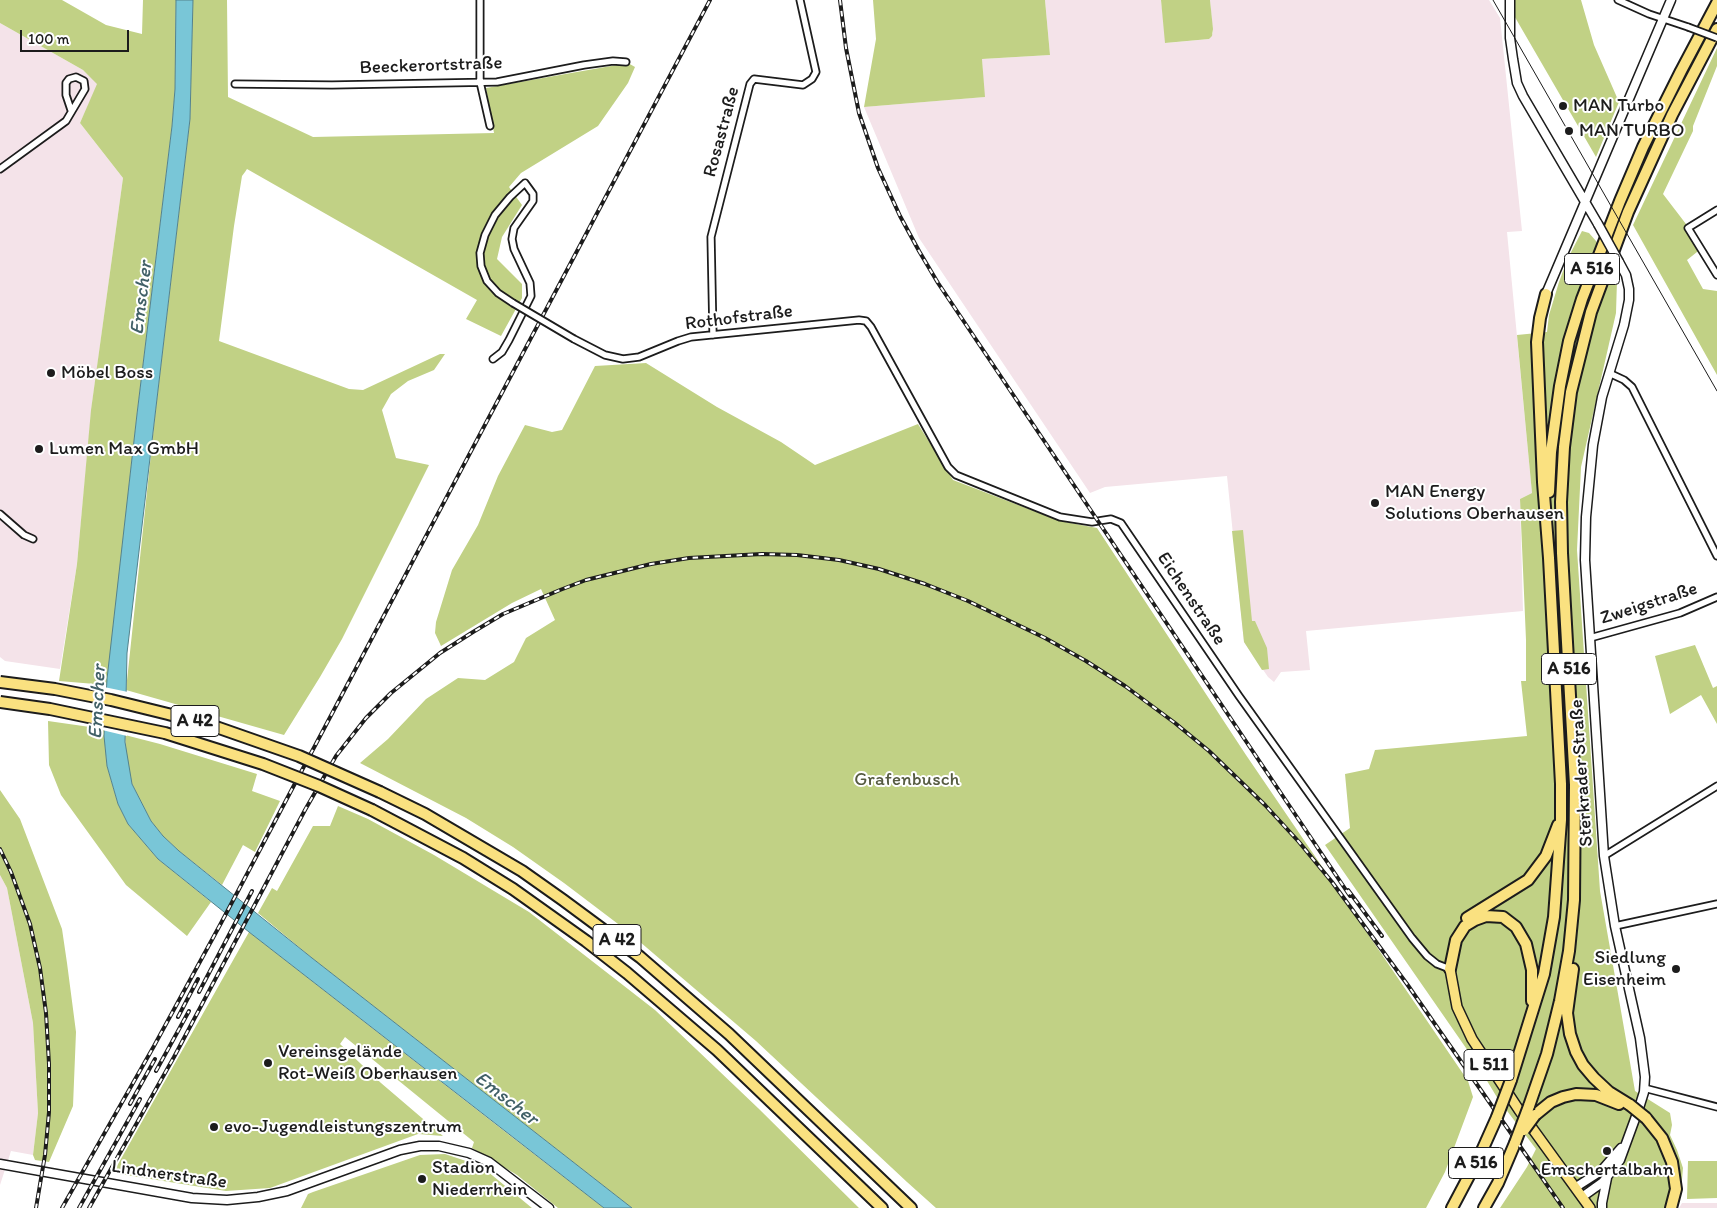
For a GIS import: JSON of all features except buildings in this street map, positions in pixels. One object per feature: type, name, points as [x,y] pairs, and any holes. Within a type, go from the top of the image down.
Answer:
[{"type":"highway","name":"A 516","points":[[1452,1208],[1480,1155],[1512,1080],[1544,974],[1554,917],[1562,820],[1549,558],[1551,452],[1560,386],[1572,332],[1590,276],[1620,201],[1665,101],[1717,3]]},
{"type":"highway","name":"A 516","points":[[1484,1208],[1532,1111],[1565,978],[1572,923],[1575,866],[1575,785],[1561,502],[1564,447],[1571,392],[1591,312],[1628,212],[1672,115],[1717,29]]},
{"type":"highway","points":[[1546,294],[1540,318],[1538,342],[1543,482],[1549,558]]},
{"type":"highway","name":"A 42","points":[[0,682],[92,696],[219,728],[328,768],[425,814],[522,871],[633,952],[729,1034],[911,1208]]},
{"type":"highway","name":"A 42","points":[[0,702],[50,709],[165,733],[263,764],[319,786],[372,810],[455,854],[513,889],[627,972],[717,1050],[879,1206]]},
{"type":"highway","points":[[1450,969],[1450,947],[1457,929],[1469,917],[1520,886],[1532,875],[1548,852],[1562,820]]},
{"type":"highway","points":[[1450,969],[1456,940],[1465,926],[1490,915],[1499,916],[1510,921],[1523,936],[1531,960],[1533,978],[1532,1017]]},
{"type":"highway","points":[[1572,923],[1576,943],[1567,1013],[1572,1041],[1583,1065],[1594,1078],[1645,1120],[1662,1138],[1672,1162],[1676,1189],[1671,1208]]},
{"type":"highway","points":[[1532,1111],[1558,1099],[1582,1094],[1604,1098],[1629,1107]]},
{"type":"highway","points":[[1645,1120],[1660,1142],[1669,1168],[1670,1192],[1665,1208]]},
{"type":"main road","name":"L 511","points":[[1450,969],[1457,1007],[1472,1039],[1519,1110],[1590,1208]]},
{"type":"street","points":[[480,0],[480,82],[490,126]]},
{"type":"street","name":"Rosastraße","points":[[713,334],[711,237],[750,84],[754,79],[804,85],[812,80],[816,72],[800,0]]},
{"type":"street","name":"Sterkrader Straße","points":[[1510,0],[1510,38],[1518,83],[1529,108],[1585,200],[1626,275],[1629,300],[1624,325],[1609,373],[1593,446],[1586,517],[1586,576],[1604,856],[1615,926],[1640,1038],[1645,1068],[1644,1088],[1635,1122],[1617,1165],[1607,1177],[1582,1197]]},
{"type":"street","points":[[1618,0],[1650,14],[1717,38]]},
{"type":"street","points":[[1546,294],[1671,0]]},
{"type":"street","name":"Beeckerortstraße","points":[[235,84],[332,85],[496,82],[584,64],[613,61],[626,62]]},
{"type":"street","points":[[0,169],[66,120],[85,89],[84,81],[76,77],[69,79],[66,83],[66,95],[71,110]]},
{"type":"street","name":"Rothofstraße","points":[[494,359],[502,352],[510,340],[531,296],[530,283],[514,249],[512,239],[514,228],[533,201],[533,194],[525,183],[510,196],[495,215],[485,235],[480,253],[480,266],[487,281],[498,293],[513,303],[574,339],[605,355],[623,359],[639,357],[683,339],[713,334],[859,320],[866,322]]},
{"type":"street","points":[[1717,210],[1688,228],[1717,275]]},
{"type":"street","name":"Eichenstraße","points":[[866,322],[871,327],[948,467],[956,475],[1060,517],[1092,522],[1111,519],[1121,524],[1239,696],[1412,938],[1427,956],[1438,964],[1450,969]]},
{"type":"street","points":[[1609,373],[1624,380],[1632,387],[1717,556]]},
{"type":"street","points":[[0,514],[24,535],[33,539]]},
{"type":"street","name":"Zweigstraße","points":[[1590,638],[1680,613],[1717,597]]},
{"type":"street","points":[[1604,856],[1717,786]]},
{"type":"street","points":[[1615,926],[1717,904]]},
{"type":"street","points":[[1644,1088],[1717,1107]]},
{"type":"street","name":"Sterkrader Straße","points":[[1576,1187],[1601,1171],[1626,1143]]},
{"type":"street","name":"Lindnerstraße","points":[[0,1164],[185,1197],[227,1200],[258,1197],[288,1191],[400,1150],[420,1146],[439,1146],[469,1153],[489,1162],[549,1208]]},
{"type":"street","points":[[1602,1208],[1607,1177]]},
{"type":"shaded area","name":"MAN Energy Solutions Oberhausen","points":[[1045,0],[1161,0],[1166,43],[1209,39],[1213,33],[1210,0],[1489,0],[1500,18],[1522,231],[1507,232],[1532,493],[1520,499],[1523,611],[1306,631],[1310,670],[1281,672],[1274,682],[1268,677],[1244,642],[1227,476],[1105,487],[1090,493],[919,238],[864,107],[984,97],[982,59],[1050,55]]},
{"type":"shaded area","points":[[0,23],[83,70],[98,84],[80,123],[123,178],[92,404],[77,564],[60,669],[5,661],[0,657]]},
{"type":"shaded area","points":[[0,875],[7,888],[33,1023],[38,1113],[33,1155],[11,1151],[0,1185]]},
{"type":"shaded area","points":[[1682,1203],[1717,1203],[1717,1208],[1679,1208]]},
{"type":"green space","points":[[0,0],[62,0],[106,25],[142,34],[143,0],[176,0],[175,89],[172,126],[137,414],[107,685],[59,681],[77,564],[91,410],[123,178],[80,123],[97,84],[83,70],[0,23]]},
{"type":"green space","points":[[193,0],[227,0],[228,97],[313,137],[494,133],[486,88],[628,63],[635,67],[628,83],[598,126],[521,173],[509,187],[522,205],[502,237],[497,259],[522,284],[522,298],[501,336],[466,319],[477,300],[247,169],[242,176],[219,341],[349,389],[363,390],[440,354],[445,354],[434,370],[408,381],[391,394],[382,410],[396,458],[429,465],[342,639],[284,735],[126,690],[155,416],[190,119]]},
{"type":"green space","points":[[873,0],[1045,0],[1050,55],[982,59],[985,97],[864,107],[876,39]]},
{"type":"green space","points":[[1161,0],[1210,0],[1212,36],[1209,39],[1165,43]]},
{"type":"green space","points":[[1505,0],[1581,0],[1594,45],[1619,102],[1596,157]]},
{"type":"green space","points":[[1717,48],[1717,66],[1693,126],[1693,131],[1663,194],[1702,248],[1687,260],[1703,289],[1717,291],[1717,375],[1633,225]]},
{"type":"green space","points":[[1582,231],[1589,233],[1596,241],[1617,280],[1616,313],[1581,467],[1577,550],[1600,891],[1635,1091],[1670,1113],[1672,1125],[1670,1135],[1683,1168],[1681,1191],[1674,1208],[1500,1208],[1527,1167],[1536,1149],[1498,1099],[1475,1061],[1325,845],[1350,828],[1345,774],[1369,769],[1375,750],[1527,736],[1521,681],[1526,681],[1526,640],[1520,499],[1532,493],[1517,335],[1547,332],[1549,315],[1559,282],[1568,258]]},
{"type":"green space","name":"Grafenbusch","points":[[646,363],[717,407],[781,442],[815,465],[918,424],[953,480],[1060,521],[1097,528],[1246,755],[1468,1081],[1473,1097],[1445,1172],[1426,1208],[936,1208],[756,1041],[626,930],[513,847],[466,818],[360,763],[388,739],[426,699],[458,678],[485,680],[514,662],[526,638],[555,620],[541,589],[512,603],[441,646],[435,633],[436,622],[452,570],[478,525],[498,476],[525,425],[552,432],[562,430],[595,366]]},
{"type":"green space","points":[[1243,530],[1252,621],[1255,621],[1267,648],[1269,669],[1262,670],[1244,642],[1232,531]]},
{"type":"green space","points":[[1695,645],[1713,688],[1717,686],[1717,724],[1701,695],[1670,714],[1655,656]]},
{"type":"green space","points":[[48,721],[104,729],[107,766],[118,804],[128,824],[158,859],[211,902],[187,936],[126,885],[61,795],[49,765]]},
{"type":"green space","points":[[125,735],[257,774],[252,791],[280,801],[255,852],[243,845],[222,885],[179,851],[151,821],[132,784],[126,757]]},
{"type":"green space","points":[[0,790],[20,819],[62,929],[67,963],[76,1032],[73,1106],[49,1162],[35,1160],[33,1155],[38,1113],[33,1023],[7,888],[0,875]]},
{"type":"green space","points":[[338,806],[368,819],[434,855],[529,912],[655,1010],[859,1208],[632,1208],[312,958],[258,913],[272,888],[277,891],[313,826],[330,826]]},
{"type":"green space","name":"Vereinsgelände Rot-Weiß Oberhausen","points":[[249,932],[604,1208],[558,1208],[517,1175],[472,1148],[474,1142],[345,1037],[340,1044],[381,1083],[443,1136],[418,1134],[270,1188],[226,1191],[113,1173]]},
{"type":"green space","name":"Stadion Niederrhein","points":[[445,1154],[487,1171],[532,1208],[301,1208],[308,1194],[313,1192],[420,1155]]},
{"type":"green space","points":[[1688,1161],[1717,1161],[1717,1198],[1687,1199]]},
{"type":"water","points":[[176,0],[193,0],[190,119],[127,653],[125,742],[132,784],[151,821],[179,851],[312,958],[632,1208],[604,1208],[249,932],[158,859],[128,824],[118,804],[107,766],[104,736],[107,679],[172,126],[175,89]]},
{"type":"pier","points":[[104,687],[128,692],[127,736],[102,730]]},
{"type":"tram line","points":[[1493,0],[1717,391]]},
{"type":"railway","points":[[62,1208],[220,925],[710,0]]},
{"type":"railway","points":[[840,0],[846,48],[859,113],[878,168],[900,216],[919,251],[938,283],[1350,896]]},
{"type":"railway","points":[[89,1208],[174,1057],[305,810],[336,756],[366,718],[391,693],[440,653],[503,614],[586,580],[651,564],[689,558],[762,554],[797,555],[839,560],[879,569],[968,601],[1045,638],[1086,661],[1125,686],[1175,723],[1209,751],[1265,805],[1332,882],[1407,984],[1563,1208]]},
{"type":"railway","points":[[0,849],[11,872],[30,924],[40,968],[46,1013],[49,1112],[45,1155],[36,1208]]},
{"type":"railway","points":[[1348,890],[1382,936]]},
{"type":"railway","points":[[199,992],[252,891]]},
{"type":"railway","points":[[178,1017],[198,979]]},
{"type":"railway","points":[[156,1071],[189,1011]]},
{"type":"railway","points":[[130,1104],[155,1059]]},
{"type":"railway","points":[[79,1208],[140,1099]]},
{"type":"place","name":"MAN Turbo","points":[[1563,106]]},
{"type":"place","name":"MAN TURBO","points":[[1569,131]]},
{"type":"place","name":"Möbel Boss","points":[[51,373]]},
{"type":"place","name":"Lumen Max GmbH","points":[[39,449]]},
{"type":"place","name":"MAN Energy Solutions Oberhausen","points":[[1375,503]]},
{"type":"place","name":"Siedlung Eisenheim","points":[[1676,969]]},
{"type":"place","name":"Vereinsgelände Rot-Weiß Oberhausen","points":[[268,1063]]},
{"type":"place","name":"evo-Jugendleistungszentrum","points":[[214,1127]]},
{"type":"place","name":"Emschertalbahn","points":[[1607,1151]]},
{"type":"place","name":"Stadion Niederrhein","points":[[422,1179]]},
{"type":"water label","name":"Emscher","points":[[142,298]]},
{"type":"water label","name":"Emscher","points":[[98,702]]},
{"type":"water label","name":"Emscher","points":[[506,1099]]}]
